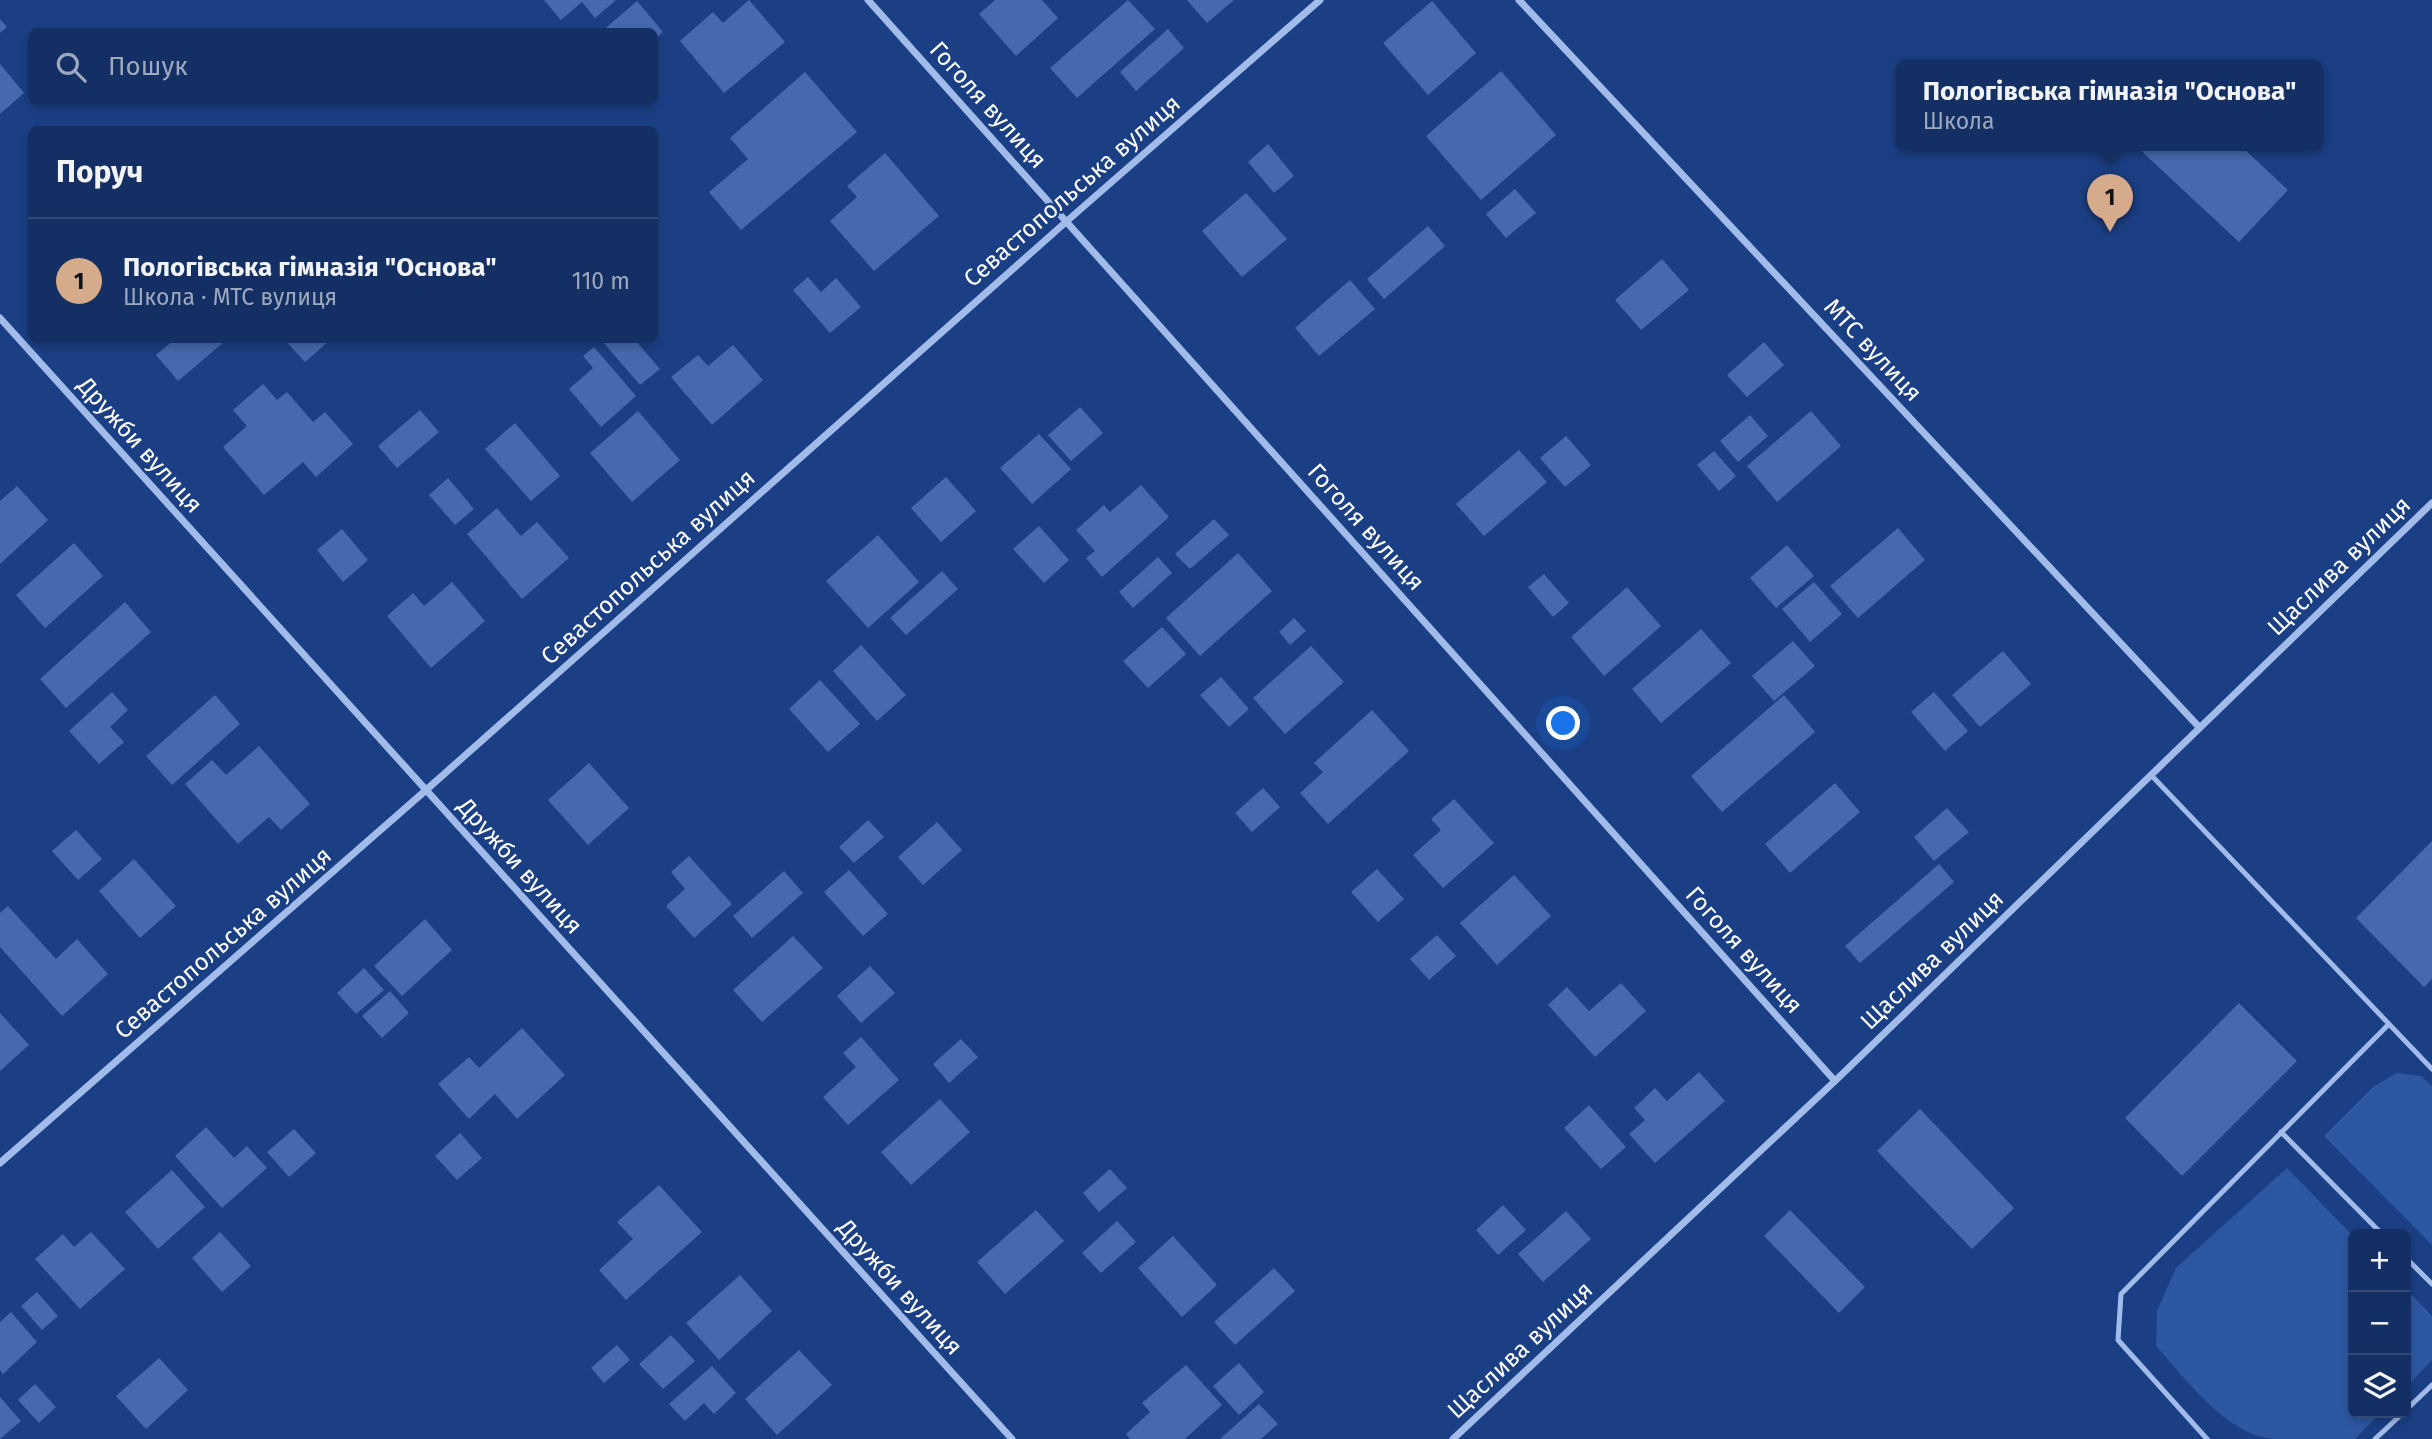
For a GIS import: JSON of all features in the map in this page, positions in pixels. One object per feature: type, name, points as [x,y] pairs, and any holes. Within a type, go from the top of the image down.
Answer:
[{"type":"street","name":"Гоголя вулиця","points":[[868,0],[1835,1081]]},
{"type":"street","name":"Севастопольська вулиця","points":[[0,1163],[1320,0]]},
{"type":"street","name":"МТС вулиця","points":[[1519,0],[2199,727]]},
{"type":"street","name":"Дружби вулиця","points":[[0,318],[1012,1439]]},
{"type":"street","name":"Щаслива вулиця","points":[[1453,1439],[1835,1081],[2432,503]]},
{"type":"lane","points":[[2151,775],[2432,1069]]},
{"type":"lane","points":[[2207,1439],[2118,1340],[2121,1294],[2389,1024]]},
{"type":"lane","points":[[2281,1132],[2377,1229]]},
{"type":"lane","points":[[2411,1263],[2432,1284]]},
{"type":"lane","points":[[2411,1404],[2432,1385]]},
{"type":"lane","points":[[2375,1439],[2397,1418]]},
{"type":"shaded area","points":[[2397,1073],[2421,1076],[2432,1086],[2432,1245],[2324,1136],[2373,1087]]},
{"type":"shaded area","points":[[2287,1168],[2348,1231],[2348,1418],[2375,1418],[2355,1439],[2273,1439],[2255,1435],[2223,1416],[2194,1389],[2156,1346],[2157,1311],[2176,1268]]},
{"type":"shaded area","points":[[2411,1294],[2432,1316],[2432,1360],[2411,1382]]},
{"type":"building","points":[[544,0],[616,0],[595,18],[582,2],[561,20]]},
{"type":"building","points":[[749,0],[785,42],[724,93],[680,41],[713,12],[723,23]]},
{"type":"building","points":[[995,0],[1042,0],[1058,18],[1016,56],[979,14]]},
{"type":"building","points":[[1128,0],[1155,29],[1077,98],[1050,68]]},
{"type":"building","points":[[1187,0],[1234,0],[1207,23]]},
{"type":"building","points":[[637,1],[663,32],[658,36],[658,28],[606,28]]},
{"type":"building","points":[[1432,1],[1476,53],[1428,95],[1383,43]]},
{"type":"building","points":[[0,19],[7,27],[0,33]]},
{"type":"building","points":[[1168,29],[1184,48],[1136,91],[1120,72]]},
{"type":"building","points":[[0,64],[24,93],[0,114]]},
{"type":"building","points":[[1501,71],[1556,135],[1481,200],[1426,136]]},
{"type":"building","points":[[805,72],[857,132],[741,230],[709,192],[748,159],[730,138]]},
{"type":"building","points":[[1268,144],[1294,176],[1274,193],[1248,162]]},
{"type":"building","points":[[2141,151],[2246,151],[2288,190],[2239,242]]},
{"type":"building","points":[[885,153],[939,216],[874,271],[830,221],[857,197],[847,186]]},
{"type":"building","points":[[1515,189],[1536,213],[1506,238],[1486,214]]},
{"type":"building","points":[[1246,193],[1287,239],[1242,277],[1202,231]]},
{"type":"building","points":[[1428,226],[1445,246],[1384,299],[1367,279]]},
{"type":"building","points":[[1662,259],[1689,290],[1641,330],[1615,300]]},
{"type":"building","points":[[808,277],[821,292],[836,278],[861,307],[830,333],[793,290]]},
{"type":"building","points":[[1350,280],[1375,309],[1319,356],[1295,328]]},
{"type":"building","points":[[1764,342],[1784,365],[1747,397],[1727,375]]},
{"type":"building","points":[[170,343],[223,343],[178,381],[156,355]]},
{"type":"building","points":[[288,343],[327,343],[305,362]]},
{"type":"building","points":[[604,343],[638,343],[660,369],[640,385]]},
{"type":"building","points":[[733,345],[763,380],[712,425],[671,377],[698,355],[708,366]]},
{"type":"building","points":[[594,347],[636,396],[601,427],[569,389],[593,368],[583,356]]},
{"type":"building","points":[[263,384],[277,400],[287,392],[313,422],[325,412],[353,444],[316,477],[303,462],[264,495],[223,447],[247,426],[233,410]]},
{"type":"building","points":[[1080,407],[1103,433],[1071,461],[1048,435]]},
{"type":"building","points":[[420,410],[439,432],[397,468],[378,446]]},
{"type":"building","points":[[638,411],[680,460],[632,502],[590,453]]},
{"type":"building","points":[[1811,411],[1841,446],[1777,502],[1747,466]]},
{"type":"building","points":[[1750,415],[1768,436],[1738,462],[1720,441]]},
{"type":"building","points":[[515,423],[560,476],[531,501],[485,449]]},
{"type":"building","points":[[1039,434],[1071,469],[1032,504],[1000,468]]},
{"type":"building","points":[[1566,436],[1591,465],[1565,487],[1540,458]]},
{"type":"building","points":[[1519,450],[1547,482],[1484,536],[1456,504]]},
{"type":"building","points":[[1714,451],[1736,476],[1719,491],[1697,465]]},
{"type":"building","points":[[946,477],[976,511],[941,542],[911,508]]},
{"type":"building","points":[[448,478],[474,509],[455,525],[429,495]]},
{"type":"building","points":[[1141,485],[1169,517],[1102,577],[1086,558],[1095,551],[1076,530],[1104,505],[1110,512]]},
{"type":"building","points":[[17,486],[48,520],[0,564],[0,501]]},
{"type":"building","points":[[497,508],[521,536],[537,522],[569,558],[522,599],[467,534]]},
{"type":"building","points":[[1214,519],[1229,535],[1190,569],[1175,554]]},
{"type":"building","points":[[1039,526],[1069,560],[1044,583],[1013,549]]},
{"type":"building","points":[[1898,528],[1925,560],[1858,618],[1830,586]]},
{"type":"building","points":[[342,529],[368,560],[343,582],[317,550]]},
{"type":"building","points":[[878,535],[919,582],[868,628],[826,581]]},
{"type":"building","points":[[74,543],[103,576],[45,628],[16,595]]},
{"type":"building","points":[[1787,545],[1814,576],[1776,608],[1750,578]]},
{"type":"building","points":[[1238,553],[1272,591],[1200,656],[1166,618]]},
{"type":"building","points":[[1158,557],[1172,573],[1133,608],[1119,592]]},
{"type":"building","points":[[942,571],[958,589],[906,635],[890,618]]},
{"type":"building","points":[[1544,574],[1569,603],[1553,617],[1528,587]]},
{"type":"building","points":[[452,582],[485,621],[431,668],[387,616],[413,593],[424,606]]},
{"type":"building","points":[[1814,582],[1842,614],[1810,642],[1782,609]]},
{"type":"building","points":[[1627,587],[1661,626],[1604,676],[1571,637]]},
{"type":"building","points":[[125,602],[151,632],[66,708],[40,679]]},
{"type":"building","points":[[1294,618],[1306,631],[1290,645],[1279,632]]},
{"type":"building","points":[[1162,627],[1186,654],[1148,688],[1123,661]]},
{"type":"building","points":[[1701,629],[1731,663],[1661,723],[1632,689]]},
{"type":"building","points":[[1793,641],[1815,666],[1774,701],[1752,676]]},
{"type":"building","points":[[861,645],[906,695],[877,721],[833,671]]},
{"type":"building","points":[[1311,646],[1344,682],[1285,734],[1253,698]]},
{"type":"building","points":[[2003,651],[2031,684],[1980,727],[1952,695]]},
{"type":"building","points":[[1221,677],[1249,709],[1229,727],[1200,695]]},
{"type":"building","points":[[820,680],[860,724],[828,752],[789,709]]},
{"type":"building","points":[[112,692],[128,710],[110,727],[124,742],[99,764],[69,731]]},
{"type":"building","points":[[1934,692],[1968,731],[1945,751],[1911,712]]},
{"type":"building","points":[[215,695],[240,724],[172,785],[146,756]]},
{"type":"building","points":[[1784,695],[1815,732],[1722,812],[1691,776]]},
{"type":"building","points":[[1372,710],[1409,751],[1328,824],[1300,793],[1323,772],[1314,763]]},
{"type":"building","points":[[259,746],[310,804],[281,830],[269,817],[238,844],[185,784],[212,760],[226,775]]},
{"type":"building","points":[[589,763],[629,808],[588,845],[548,800]]},
{"type":"building","points":[[1835,783],[1860,812],[1790,873],[1765,844]]},
{"type":"building","points":[[1263,788],[1280,807],[1252,832],[1235,813]]},
{"type":"building","points":[[1454,799],[1494,843],[1443,888],[1413,855],[1441,830],[1431,819]]},
{"type":"building","points":[[1947,808],[1969,832],[1934,861],[1914,837]]},
{"type":"building","points":[[868,820],[884,837],[854,863],[839,847]]},
{"type":"building","points":[[937,822],[962,850],[923,885],[898,857]]},
{"type":"building","points":[[76,830],[102,859],[78,880],[52,851]]},
{"type":"building","points":[[2432,841],[2432,979],[2424,987],[2356,918]]},
{"type":"building","points":[[689,856],[732,904],[694,938],[666,906],[685,889],[671,872]]},
{"type":"building","points":[[134,859],[176,906],[140,938],[99,891]]},
{"type":"building","points":[[1939,864],[1954,882],[1860,963],[1845,946]]},
{"type":"building","points":[[1377,869],[1404,899],[1378,922],[1351,892]]},
{"type":"building","points":[[849,870],[888,914],[863,936],[824,892]]},
{"type":"building","points":[[784,871],[803,893],[752,938],[733,916]]},
{"type":"building","points":[[1514,875],[1551,916],[1497,965],[1460,923]]},
{"type":"building","points":[[8,906],[56,959],[77,939],[108,974],[62,1016],[0,947],[0,913]]},
{"type":"building","points":[[425,919],[452,950],[402,996],[374,966]]},
{"type":"building","points":[[1437,935],[1456,956],[1429,980],[1410,959]]},
{"type":"building","points":[[793,936],[823,968],[762,1022],[733,990]]},
{"type":"building","points":[[870,966],[895,993],[861,1023],[837,996]]},
{"type":"building","points":[[364,968],[384,990],[356,1014],[337,993]]},
{"type":"building","points":[[1621,983],[1646,1011],[1595,1057],[1548,1005],[1567,987],[1589,1011]]},
{"type":"building","points":[[390,991],[409,1013],[382,1038],[362,1016]]},
{"type":"building","points":[[2239,1003],[2297,1061],[2182,1176],[2125,1118]]},
{"type":"building","points":[[0,1013],[29,1045],[0,1071]]},
{"type":"building","points":[[522,1028],[565,1075],[517,1119],[495,1094],[469,1119],[438,1084],[469,1057],[479,1068]]},
{"type":"building","points":[[861,1037],[899,1080],[848,1125],[823,1097],[856,1067],[843,1053]]},
{"type":"building","points":[[961,1039],[978,1057],[949,1083],[933,1064]]},
{"type":"building","points":[[1699,1072],[1725,1101],[1655,1163],[1629,1134],[1645,1120],[1634,1108],[1655,1088],[1667,1101]]},
{"type":"building","points":[[940,1099],[970,1132],[911,1185],[881,1152]]},
{"type":"building","points":[[1589,1105],[1626,1147],[1601,1169],[1564,1128]]},
{"type":"building","points":[[1920,1109],[2014,1208],[1972,1249],[1877,1151]]},
{"type":"building","points":[[206,1127],[234,1158],[247,1146],[267,1168],[222,1208],[175,1156]]},
{"type":"building","points":[[294,1129],[316,1153],[289,1177],[267,1152]]},
{"type":"building","points":[[460,1133],[482,1158],[457,1180],[435,1156]]},
{"type":"building","points":[[1110,1169],[1127,1188],[1099,1212],[1083,1193]]},
{"type":"building","points":[[172,1170],[205,1207],[158,1249],[125,1212]]},
{"type":"building","points":[[659,1185],[702,1232],[626,1300],[599,1270],[633,1239],[617,1222]]},
{"type":"building","points":[[1503,1205],[1526,1230],[1498,1255],[1476,1230]]},
{"type":"building","points":[[1036,1210],[1064,1241],[1005,1294],[977,1262]]},
{"type":"building","points":[[1790,1210],[1865,1287],[1839,1313],[1764,1236]]},
{"type":"building","points":[[1566,1211],[1591,1239],[1543,1282],[1518,1254]]},
{"type":"building","points":[[1117,1221],[1136,1242],[1101,1273],[1082,1253]]},
{"type":"building","points":[[91,1232],[125,1269],[80,1309],[35,1259],[63,1234],[74,1247]]},
{"type":"building","points":[[220,1232],[251,1266],[222,1292],[192,1258]]},
{"type":"building","points":[[1173,1236],[1217,1285],[1182,1317],[1138,1268]]},
{"type":"building","points":[[1274,1268],[1295,1291],[1235,1345],[1214,1322]]},
{"type":"building","points":[[740,1275],[772,1311],[719,1360],[686,1323]]},
{"type":"building","points":[[37,1292],[58,1316],[42,1330],[21,1306]]},
{"type":"building","points":[[11,1312],[37,1342],[3,1374],[0,1370],[0,1322]]},
{"type":"building","points":[[671,1335],[695,1361],[663,1389],[639,1364]]},
{"type":"building","points":[[617,1345],[630,1360],[604,1383],[591,1368]]},
{"type":"building","points":[[799,1350],[832,1385],[777,1435],[745,1399]]},
{"type":"building","points":[[159,1358],[188,1390],[146,1429],[116,1396]]},
{"type":"building","points":[[1239,1363],[1264,1392],[1239,1415],[1213,1386]]},
{"type":"building","points":[[1186,1365],[1222,1405],[1185,1439],[1130,1439],[1126,1434],[1150,1412],[1142,1403]]},
{"type":"building","points":[[712,1366],[736,1393],[714,1414],[704,1403],[685,1421],[669,1404]]},
{"type":"building","points":[[35,1384],[56,1407],[39,1423],[18,1400]]},
{"type":"building","points":[[0,1397],[21,1421],[0,1439]]},
{"type":"building","points":[[1259,1404],[1278,1424],[1261,1439],[1220,1439]]},
{"type":"place","name":"Пологівська гімназія \"Основа\"","points":[[2110,232]]}]
